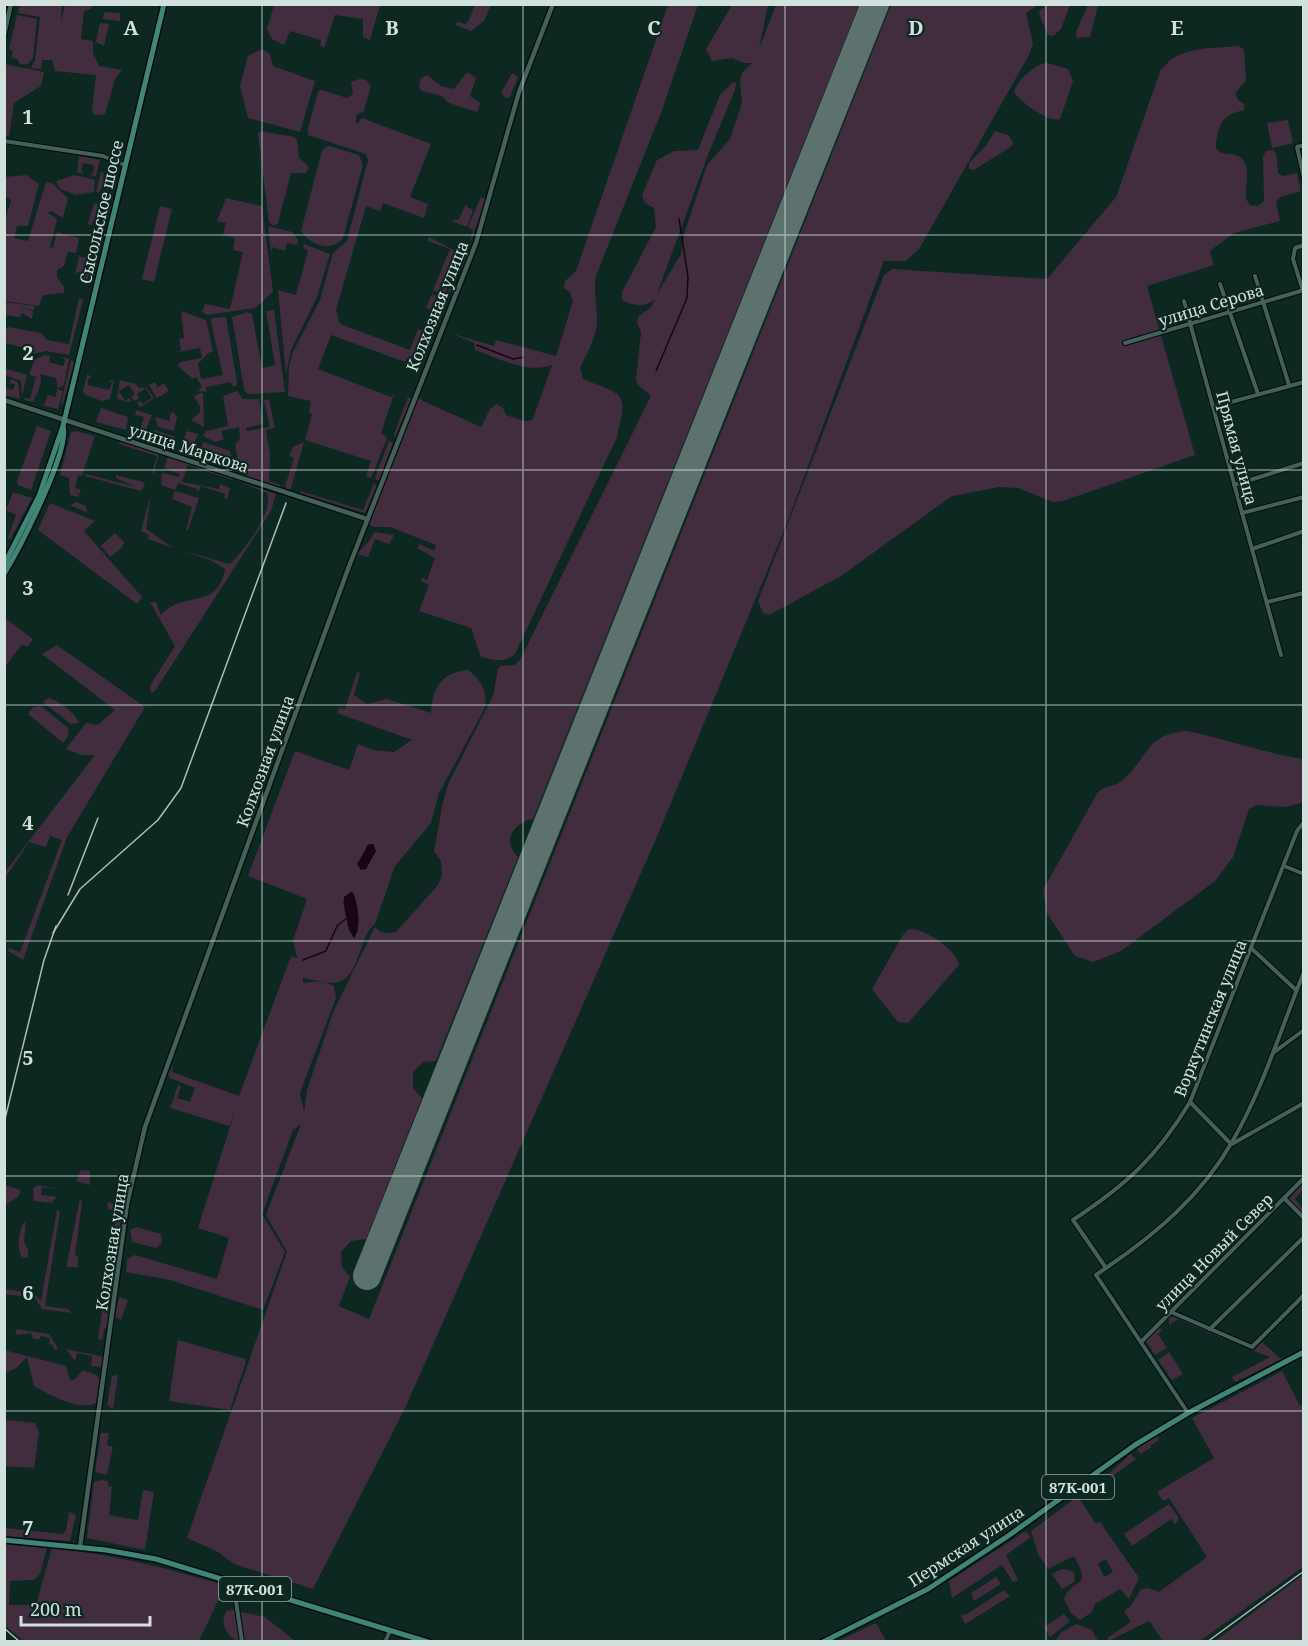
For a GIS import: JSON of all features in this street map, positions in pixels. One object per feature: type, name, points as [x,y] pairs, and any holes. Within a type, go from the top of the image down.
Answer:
[{"type":"main road","name":"Сысольское шоссе","points":[[4,565],[39,496],[64,423],[164,4]]},
{"type":"main road","name":"Сысольское шоссе","points":[[4,574],[27,534],[46,490],[65,431],[64,423]]},
{"type":"main road","name":"Пермская улица","points":[[823,1641],[934,1586],[1135,1445],[1188,1413],[1304,1352]]},
{"type":"main road","name":"87К-001","points":[[4,1540],[80,1547],[141,1556],[428,1641]]},
{"type":"street","points":[[4,35],[11,4]]},
{"type":"street","name":"Колхозная улица","points":[[80,1547],[127,1204],[146,1127],[367,519],[476,243],[519,92],[553,4]]},
{"type":"street","points":[[4,141],[94,154],[118,160],[126,165]]},
{"type":"street","points":[[1304,145],[1297,147],[1304,178]]},
{"type":"street","points":[[1303,291],[1293,259],[1295,248],[1304,245]]},
{"type":"street","points":[[1256,276],[1289,385]]},
{"type":"street","points":[[1220,284],[1258,394]]},
{"type":"street","name":"улица Серова","points":[[1125,343],[1303,291]]},
{"type":"street","name":"Прямая улица","points":[[1184,301],[1281,655]]},
{"type":"street","points":[[1213,407],[1304,382]]},
{"type":"street","name":"улица Маркова","points":[[4,400],[64,423],[367,519]]},
{"type":"street","points":[[1234,485],[1304,463]]},
{"type":"street","points":[[1242,513],[1304,497]]},
{"type":"street","points":[[1252,549],[1304,531]]},
{"type":"street","points":[[1267,602],[1304,593]]},
{"type":"street","name":"Воркутинская улица","points":[[1106,1268],[1073,1220],[1114,1193],[1145,1166],[1173,1131],[1190,1102],[1284,866],[1304,822]]},
{"type":"street","points":[[1284,866],[1304,874]]},
{"type":"street","points":[[1251,948],[1296,990]]},
{"type":"street","points":[[1188,1413],[1096,1275],[1145,1242],[1181,1209],[1206,1180],[1231,1144],[1273,1053],[1304,972]]},
{"type":"street","points":[[1273,1053],[1304,1030]]},
{"type":"street","points":[[1190,1102],[1231,1144]]},
{"type":"street","points":[[1231,1144],[1304,1103]]},
{"type":"street","name":"улица Новый Север","points":[[1141,1342],[1304,1178]]},
{"type":"street","points":[[1284,1198],[1304,1218]]},
{"type":"street","points":[[1210,1329],[1304,1237]]},
{"type":"street","points":[[1171,1312],[1252,1347],[1304,1295]]},
{"type":"street","points":[[238,1584],[236,1601],[242,1641]]},
{"type":"street","points":[[385,1641],[391,1630]]},
{"type":"shaded area","points":[[20,5],[62,5],[61,21],[65,5],[93,5],[91,9],[84,11],[81,39],[93,41],[93,53],[99,66],[122,70],[115,79],[105,114],[95,115],[92,112],[96,75],[55,71],[52,60],[42,60],[41,69],[31,68],[35,60],[40,17],[18,13]]},
{"type":"shaded area","points":[[274,5],[380,5],[370,40],[363,37],[363,19],[335,15],[324,48],[320,45],[321,40],[290,31],[284,45],[272,39],[267,29]]},
{"type":"shaded area","points":[[475,5],[491,5],[484,21],[471,31],[456,25],[457,22],[465,24],[468,22]]},
{"type":"shaded area","points":[[668,5],[698,5],[662,110],[596,276],[597,326],[580,368],[583,379],[608,389],[620,397],[622,411],[617,437],[515,654],[503,660],[481,657],[471,628],[419,611],[429,585],[421,581],[422,578],[427,580],[435,558],[417,548],[420,544],[434,551],[436,545],[390,527],[374,527],[368,524],[418,396],[423,401],[481,427],[490,409],[496,404],[503,408],[506,415],[524,421],[532,420],[552,365],[533,368],[513,364],[475,350],[474,343],[450,333],[494,346],[496,340],[556,356],[573,301],[570,292],[564,288],[565,281],[576,271]]},
{"type":"shaded area","points":[[732,5],[768,5],[759,49],[776,5],[859,5],[533,819],[520,824],[512,833],[511,844],[518,857],[436,1061],[423,1062],[413,1072],[413,1088],[422,1098],[366,1239],[351,1241],[341,1252],[342,1267],[350,1277],[339,1306],[369,1319],[891,5],[1038,5],[1026,13],[1033,44],[1029,55],[919,249],[906,261],[884,261],[787,523],[656,839],[406,1406],[313,1589],[234,1564],[218,1552],[187,1538],[287,1252],[266,1215],[301,1124],[293,1130],[262,1214],[285,1252],[263,1310],[170,1280],[126,1272],[127,1259],[135,1255],[217,1279],[229,1238],[198,1228],[234,1114],[229,1126],[170,1108],[178,1085],[181,1086],[177,1098],[190,1102],[195,1088],[170,1078],[168,1074],[173,1064],[172,1072],[239,1096],[291,956],[297,958],[293,940],[307,899],[248,876],[295,751],[349,770],[358,744],[373,750],[394,752],[412,740],[337,713],[339,708],[345,709],[357,672],[360,673],[354,695],[367,704],[387,699],[431,713],[436,689],[440,683],[451,674],[468,670],[482,686],[485,708],[439,793],[431,823],[395,866],[375,924],[369,930],[354,968],[341,981],[332,983],[303,978],[303,983],[319,982],[334,986],[336,998],[300,1093],[304,1112],[307,1090],[333,1012],[375,927],[384,933],[396,932],[438,885],[442,875],[441,861],[434,851],[443,802],[449,782],[493,696],[498,669],[501,666],[515,665],[521,658],[651,396],[638,385],[636,380],[641,332],[637,323],[638,317],[650,308],[656,298],[640,305],[622,300],[622,292],[656,227],[654,208],[645,203],[642,195],[657,160],[674,151],[698,150],[720,95],[733,82],[736,83],[657,294],[681,254],[685,231],[707,165],[730,139],[742,103],[740,81],[742,73],[752,63],[744,63],[732,58],[712,61],[706,49]],"holes":[[[373,844],[376,851],[364,870],[366,846]],[[354,895],[358,932],[349,932],[343,902]]]},
{"type":"shaded area","points":[[1047,5],[1070,5],[1061,29],[1053,36],[1048,35],[1039,14],[1040,10]]},
{"type":"shaded area","points":[[1088,5],[1098,5],[1090,37],[1077,38],[1076,32]]},
{"type":"shaded area","points":[[104,12],[120,13],[120,21],[103,19]]},
{"type":"shaded area","points":[[17,15],[37,19],[33,58],[28,64],[20,64],[17,59],[11,58],[13,51],[9,49]]},
{"type":"shaded area","points":[[100,23],[109,24],[104,46],[96,42]]},
{"type":"shaded area","points":[[1239,46],[1244,50],[1246,81],[1235,93],[1238,100],[1244,104],[1244,110],[1232,114],[1223,121],[1219,129],[1216,148],[1219,152],[1234,155],[1244,161],[1247,174],[1246,199],[1250,205],[1258,206],[1264,201],[1263,156],[1266,151],[1274,150],[1277,156],[1278,173],[1282,176],[1297,173],[1301,191],[1280,197],[1276,202],[1280,221],[1234,233],[1210,251],[1214,265],[1147,286],[1195,455],[1063,501],[1053,502],[1018,488],[999,487],[952,496],[841,576],[769,615],[763,613],[758,601],[884,275],[892,269],[1047,279],[1116,197],[1161,69],[1173,58],[1190,51]]},
{"type":"shaded area","points":[[262,49],[270,54],[273,66],[315,81],[300,132],[248,118],[240,86],[248,56]]},
{"type":"shaded area","points":[[1047,63],[1068,69],[1073,81],[1060,119],[1049,118],[1035,111],[1014,92],[1027,73]]},
{"type":"shaded area","points":[[4,64],[44,72],[41,86],[14,103],[9,136],[5,136]]},
{"type":"shaded area","points":[[467,72],[476,78],[470,96],[480,103],[477,112],[449,103],[442,96],[422,91],[419,88],[420,79],[427,75],[441,86],[454,89]]},
{"type":"shaded area","points":[[512,73],[518,77],[510,97],[506,98],[501,93]]},
{"type":"shaded area","points":[[359,79],[366,80],[371,86],[364,111],[356,115],[356,125],[362,118],[431,144],[410,197],[428,204],[424,218],[383,203],[380,211],[366,206],[336,310],[340,324],[410,350],[418,329],[433,335],[424,361],[421,363],[407,358],[405,362],[331,335],[318,369],[391,397],[394,394],[381,433],[387,438],[371,478],[366,476],[371,461],[305,440],[312,414],[309,412],[311,401],[288,396],[289,367],[293,352],[320,300],[333,253],[347,241],[368,160],[366,154],[308,135],[308,128],[318,92],[321,90],[347,98],[353,94],[351,82]]},
{"type":"shaded area","points":[[1288,120],[1293,143],[1272,148],[1267,123]]},
{"type":"shaded area","points":[[261,131],[294,137],[297,140],[299,158],[309,167],[306,173],[291,173],[278,223],[274,226],[269,222],[258,133]]},
{"type":"shaded area","points":[[995,131],[1008,135],[1013,142],[1012,146],[974,170],[969,169],[969,163],[985,147]]},
{"type":"shaded area","points":[[329,146],[359,155],[363,165],[343,238],[338,243],[327,246],[309,240],[301,231],[321,154],[324,148]]},
{"type":"shaded area","points":[[79,156],[100,160],[96,176],[87,175],[93,174],[94,165],[83,163],[81,171],[85,174],[77,172]]},
{"type":"shaded area","points":[[101,172],[104,173],[103,178],[112,180],[109,190],[101,188],[99,193],[96,192]]},
{"type":"shaded area","points":[[26,175],[39,184],[28,226],[17,226],[14,238],[28,241],[46,182],[52,183],[68,198],[63,218],[51,211],[48,213],[57,219],[50,247],[53,248],[57,232],[79,238],[76,253],[68,252],[64,266],[57,270],[57,277],[64,287],[64,293],[43,295],[39,306],[5,301],[5,220],[11,200],[5,196],[5,177]]},
{"type":"shaded area","points":[[74,175],[95,180],[94,192],[76,195],[60,189],[56,181]]},
{"type":"shaded area","points":[[481,197],[486,199],[469,246],[473,230],[468,227]]},
{"type":"shaded area","points":[[226,198],[262,206],[273,292],[255,308],[207,315],[202,312],[205,304],[230,309],[243,252],[233,250],[235,238],[223,235],[226,223],[217,221]]},
{"type":"shaded area","points":[[94,203],[106,205],[102,221],[93,220],[92,225],[88,224]]},
{"type":"shaded area","points":[[466,204],[473,210],[467,227],[451,221],[459,219]]},
{"type":"shaded area","points":[[160,206],[172,209],[154,282],[142,279]]},
{"type":"shaded area","points":[[268,226],[292,232],[298,240],[297,245],[287,243],[285,251],[273,247],[271,252]]},
{"type":"shaded area","points":[[429,237],[461,254],[445,295],[433,290],[450,249],[428,241]]},
{"type":"shaded area","points":[[304,244],[330,254],[317,297],[291,350],[286,374],[278,290],[296,295],[308,251],[303,248]]},
{"type":"shaded area","points":[[463,254],[467,256],[448,297],[447,295]]},
{"type":"shaded area","points":[[73,255],[92,259],[87,283],[78,281],[80,271],[75,275],[79,257]]},
{"type":"shaded area","points":[[432,294],[436,296],[435,300],[442,303],[438,313],[426,308]]},
{"type":"shaded area","points":[[79,298],[83,300],[69,355],[46,351],[33,354],[33,350],[5,343],[5,329],[9,327],[41,333],[47,340],[69,344]]},
{"type":"shaded area","points":[[4,302],[35,306],[34,310],[19,308],[33,311],[32,319],[22,313],[20,317],[5,315]]},
{"type":"shaded area","points":[[274,310],[285,392],[247,394],[244,389],[232,317],[247,312],[252,314],[262,368],[275,365],[266,311]]},
{"type":"shaded area","points":[[181,311],[206,320],[213,351],[198,364],[201,379],[223,375],[211,322],[212,318],[226,317],[236,386],[232,386],[231,382],[206,387],[206,392],[198,391],[202,387],[196,377],[193,379],[178,366],[180,362],[202,358],[200,348],[178,352],[181,350],[179,339],[184,338]]},
{"type":"shaded area","points":[[44,355],[50,356],[49,362],[63,366],[65,360],[62,357],[69,359],[64,385],[58,388],[56,378],[40,374],[40,384],[33,402],[25,400],[23,397],[30,399],[36,377],[29,375],[34,360]]},
{"type":"shaded area","points":[[71,360],[75,362],[63,404],[61,404]]},
{"type":"shaded area","points":[[4,368],[27,375],[22,396],[21,381],[5,375]]},
{"type":"shaded area","points":[[87,375],[92,376],[87,385],[109,390],[112,383],[109,380],[114,381],[110,399],[102,401],[85,395],[83,391]]},
{"type":"shaded area","points":[[11,379],[18,382],[20,399],[5,395],[5,388],[13,390],[15,384],[9,383]]},
{"type":"shaded area","points":[[120,380],[136,384],[139,388],[146,388],[137,394],[139,398],[134,401],[131,397],[135,394],[129,385],[119,391],[125,401],[129,398],[131,401],[128,402],[117,399]]},
{"type":"shaded area","points":[[155,382],[158,387],[164,383],[169,391],[157,398],[149,385]]},
{"type":"shaded area","points":[[146,388],[154,398],[141,407],[137,403],[140,401],[143,404],[152,398]]},
{"type":"shaded area","points":[[57,389],[63,391],[58,409],[36,404],[44,405],[48,395],[56,397]]},
{"type":"shaded area","points":[[237,391],[243,399],[259,399],[263,424],[246,428],[247,431],[270,427],[264,400],[269,399],[275,428],[266,430],[270,454],[269,481],[281,485],[280,487],[241,475],[235,445],[240,438],[239,427],[221,431],[224,439],[215,442],[203,436],[206,431],[228,426],[223,396]]},
{"type":"shaded area","points":[[203,394],[204,427],[191,420],[200,412],[194,396]]},
{"type":"shaded area","points":[[408,397],[411,399],[395,438],[394,434]]},
{"type":"shaded area","points":[[101,408],[128,417],[126,430],[96,422]]},
{"type":"shaded area","points":[[136,410],[152,415],[143,437],[128,432],[129,430],[138,435],[144,417],[135,415]]},
{"type":"shaded area","points":[[173,412],[177,417],[174,431],[158,427],[155,417],[170,421],[170,415]]},
{"type":"shaded area","points":[[37,426],[51,431],[31,490],[18,485],[17,481]]},
{"type":"shaded area","points":[[155,430],[175,437],[173,447],[149,440],[150,432]]},
{"type":"shaded area","points":[[76,431],[95,436],[82,476],[78,475],[75,488],[81,490],[78,497],[70,495],[69,478],[60,475],[71,432]]},
{"type":"shaded area","points":[[187,431],[198,434],[191,452],[179,449]]},
{"type":"shaded area","points":[[120,441],[159,453],[154,473],[152,473],[157,456],[119,444]]},
{"type":"shaded area","points":[[389,441],[393,443],[379,480],[376,480],[375,477]]},
{"type":"shaded area","points":[[203,442],[230,451],[232,466],[199,456]]},
{"type":"shaded area","points":[[304,442],[291,488],[287,490],[285,486],[294,458],[289,456],[293,447]]},
{"type":"shaded area","points":[[168,456],[233,478],[233,480],[188,465],[182,482],[219,489],[220,484],[230,488],[227,499],[224,499],[225,494],[201,486],[198,493],[197,489],[178,483],[175,490],[161,485],[162,473],[179,477],[180,474],[164,468]]},
{"type":"shaded area","points":[[86,474],[136,487],[116,478],[116,475],[143,482],[145,485],[141,491],[85,476]]},
{"type":"shaded area","points":[[235,480],[276,494],[271,511],[155,691],[151,693],[150,686],[175,646],[150,602],[156,602],[161,615],[179,603],[207,595],[221,582],[225,569],[210,560],[180,550],[230,564],[242,551],[262,521],[268,501],[267,493]]},
{"type":"shaded area","points":[[374,483],[377,486],[365,513],[300,493],[300,491],[363,510]]},
{"type":"shaded area","points":[[175,491],[199,498],[188,530],[186,530],[192,507],[172,499]]},
{"type":"shaded area","points":[[13,492],[32,498],[10,540],[8,537],[16,515],[6,510]]},
{"type":"shaded area","points":[[151,494],[146,529],[173,548],[148,539],[149,535],[141,531]]},
{"type":"shaded area","points":[[60,501],[71,505],[76,502],[86,506],[87,512],[127,529]]},
{"type":"shaded area","points":[[50,503],[95,521],[84,531],[142,597],[137,604],[38,530]]},
{"type":"shaded area","points":[[374,532],[394,535],[389,544],[375,539],[368,557],[357,554],[370,540]]},
{"type":"shaded area","points":[[115,533],[124,542],[122,548],[110,557],[101,546]]},
{"type":"shaded area","points":[[5,618],[33,639],[27,647],[22,644],[5,667]]},
{"type":"shaded area","points":[[57,645],[145,707],[67,837],[23,960],[8,951],[9,948],[20,952],[62,840],[50,836],[46,847],[29,842],[5,878],[5,872],[95,755],[81,755],[66,749],[86,723],[98,725],[115,710],[42,654]]},
{"type":"shaded area","points":[[48,698],[66,708],[79,723],[71,724],[43,702]]},
{"type":"shaded area","points":[[41,706],[68,728],[69,735],[63,743],[28,714],[33,707]]},
{"type":"shaded area","points":[[1187,731],[1303,759],[1303,802],[1286,807],[1257,805],[1249,809],[1233,857],[1215,881],[1121,951],[1093,962],[1075,956],[1047,913],[1043,890],[1098,792],[1123,780],[1155,742],[1173,733]]},
{"type":"shaded area","points":[[369,844],[373,844],[376,851],[366,869],[361,870],[357,864]]},
{"type":"shaded area","points":[[352,891],[358,915],[358,928],[354,938],[348,925],[344,901],[344,897]]},
{"type":"shaded area","points":[[909,929],[922,932],[946,946],[959,965],[908,1023],[898,1022],[872,989],[903,935]]},
{"type":"shaded area","points":[[81,1170],[90,1171],[90,1185],[76,1181]]},
{"type":"shaded area","points":[[1303,1183],[1303,1189],[1295,1199],[1303,1209],[1303,1215],[1289,1199]]},
{"type":"shaded area","points":[[5,1185],[21,1190],[18,1197],[5,1205]]},
{"type":"shaded area","points":[[39,1185],[58,1189],[42,1187],[41,1195],[57,1197],[51,1203],[34,1201],[33,1188]]},
{"type":"shaded area","points":[[80,1198],[82,1202],[75,1255],[78,1257],[78,1267],[67,1267],[67,1263]]},
{"type":"shaded area","points":[[107,1202],[117,1204],[122,1214],[108,1326],[104,1329],[102,1340],[98,1339],[117,1211],[108,1209]]},
{"type":"shaded area","points":[[57,1210],[60,1212],[45,1306],[67,1309],[72,1313],[42,1309],[35,1298],[5,1294],[5,1289],[32,1293],[41,1300]]},
{"type":"shaded area","points":[[26,1220],[24,1241],[28,1250],[28,1258],[22,1257],[19,1244],[20,1233]]},
{"type":"shaded area","points":[[136,1227],[161,1234],[162,1242],[157,1248],[132,1242],[130,1230]]},
{"type":"shaded area","points":[[119,1297],[128,1300],[121,1320],[115,1317]]},
{"type":"shaded area","points":[[1176,1316],[1222,1336],[1222,1338],[1178,1319],[1169,1325],[1169,1318]]},
{"type":"shaded area","points":[[1159,1328],[1162,1330],[1158,1334],[1167,1348],[1155,1355],[1146,1341]]},
{"type":"shaded area","points":[[15,1329],[49,1334],[58,1348],[55,1350],[53,1345],[49,1344],[50,1338],[41,1336],[40,1339],[33,1339],[31,1333],[17,1335]]},
{"type":"shaded area","points":[[178,1340],[245,1359],[246,1362],[230,1410],[169,1401]]},
{"type":"shaded area","points":[[1262,1342],[1280,1358],[1284,1358],[1235,1382],[1232,1377],[1270,1357],[1254,1351]]},
{"type":"shaded area","points":[[66,1349],[104,1357],[103,1367],[91,1366],[92,1356],[77,1353],[75,1361]]},
{"type":"shaded area","points":[[4,1350],[66,1366],[70,1380],[74,1380],[83,1370],[96,1375],[100,1379],[96,1403],[73,1404],[34,1386],[27,1357],[16,1368],[5,1373]]},
{"type":"shaded area","points":[[1169,1352],[1183,1374],[1172,1380],[1158,1360]]},
{"type":"shaded area","points":[[1282,1371],[1300,1406],[1303,1404],[1303,1567],[1200,1641],[1163,1641],[1149,1621],[1109,1641],[1107,1638],[1131,1622],[1124,1611],[1130,1607],[1141,1589],[1148,1588],[1159,1592],[1207,1557],[1169,1498],[1163,1501],[1157,1492],[1214,1458],[1192,1418]]},
{"type":"shaded area","points":[[118,1375],[113,1409],[107,1405],[112,1376]]},
{"type":"shaded area","points":[[5,1420],[35,1423],[39,1433],[34,1468],[5,1466]]},
{"type":"shaded area","points":[[101,1433],[109,1433],[107,1445],[113,1447],[107,1475],[95,1472]]},
{"type":"shaded area","points":[[1158,1435],[1159,1440],[1140,1454],[1137,1448]]},
{"type":"shaded area","points":[[1131,1454],[1136,1459],[1085,1496],[1081,1490],[1099,1482]]},
{"type":"shaded area","points":[[108,1481],[108,1486],[112,1487],[109,1515],[138,1520],[143,1490],[154,1492],[145,1550],[87,1538],[94,1482]]},
{"type":"shaded area","points":[[1078,1496],[1096,1524],[1100,1522],[1139,1578],[1129,1599],[1120,1589],[1095,1604],[1092,1612],[1080,1620],[1071,1613],[1064,1599],[1082,1579],[1074,1556],[1048,1569],[1038,1554],[1031,1531]],"holes":[[[1106,1559],[1113,1572],[1104,1577],[1098,1564]]]},
{"type":"shaded area","points":[[1169,1504],[1179,1518],[1175,1525],[1171,1519],[1132,1546],[1124,1534]]},
{"type":"shaded area","points":[[69,1512],[76,1515],[70,1541],[5,1536],[5,1528],[63,1534],[66,1530]]},
{"type":"shaded area","points":[[1026,1531],[1031,1537],[1006,1555],[1018,1580],[1013,1582],[1002,1565],[952,1598],[949,1581]]},
{"type":"shaded area","points":[[5,1544],[47,1548],[40,1574],[34,1580],[10,1581],[9,1605],[36,1605],[52,1548],[143,1564],[234,1588],[232,1597],[218,1601],[199,1641],[24,1641],[5,1626]]},
{"type":"shaded area","points":[[1062,1569],[1072,1571],[1075,1575],[1074,1582],[1062,1589],[1052,1574]]},
{"type":"shaded area","points":[[1303,1575],[1303,1641],[1215,1641]]},
{"type":"shaded area","points":[[996,1577],[1001,1584],[974,1601],[971,1593]]},
{"type":"shaded area","points":[[1004,1590],[1010,1596],[965,1624],[961,1615],[967,1614]]},
{"type":"shaded area","points":[[1031,1608],[1044,1627],[1064,1614],[1070,1621],[1050,1637]]},
{"type":"shaded area","points":[[232,1610],[265,1617],[295,1641],[236,1641],[229,1635],[224,1624],[226,1611]]},
{"type":"shaded area","points":[[876,1623],[886,1641],[838,1641]]},
{"type":"shaded area","points":[[1076,1624],[1092,1630],[1098,1641],[1055,1641],[1061,1633]]},
{"type":"waterway","points":[[656,371],[687,298],[688,277],[679,219]]},
{"type":"waterway","points":[[477,345],[513,359],[524,357]]},
{"type":"waterway","points":[[303,960],[326,951],[337,926],[347,918]]},
{"type":"runway","points":[[367,1276],[875,4]]},
{"type":"railway","points":[[53,933],[80,889],[158,820],[181,788],[286,503]]},
{"type":"railway","points":[[68,895],[98,818]]},
{"type":"railway","points":[[4,1123],[44,960],[56,926]]},
{"type":"railway","points":[[1207,1642],[1304,1571]]},
{"type":"railway","points":[[4,1628],[20,1642]]}]
